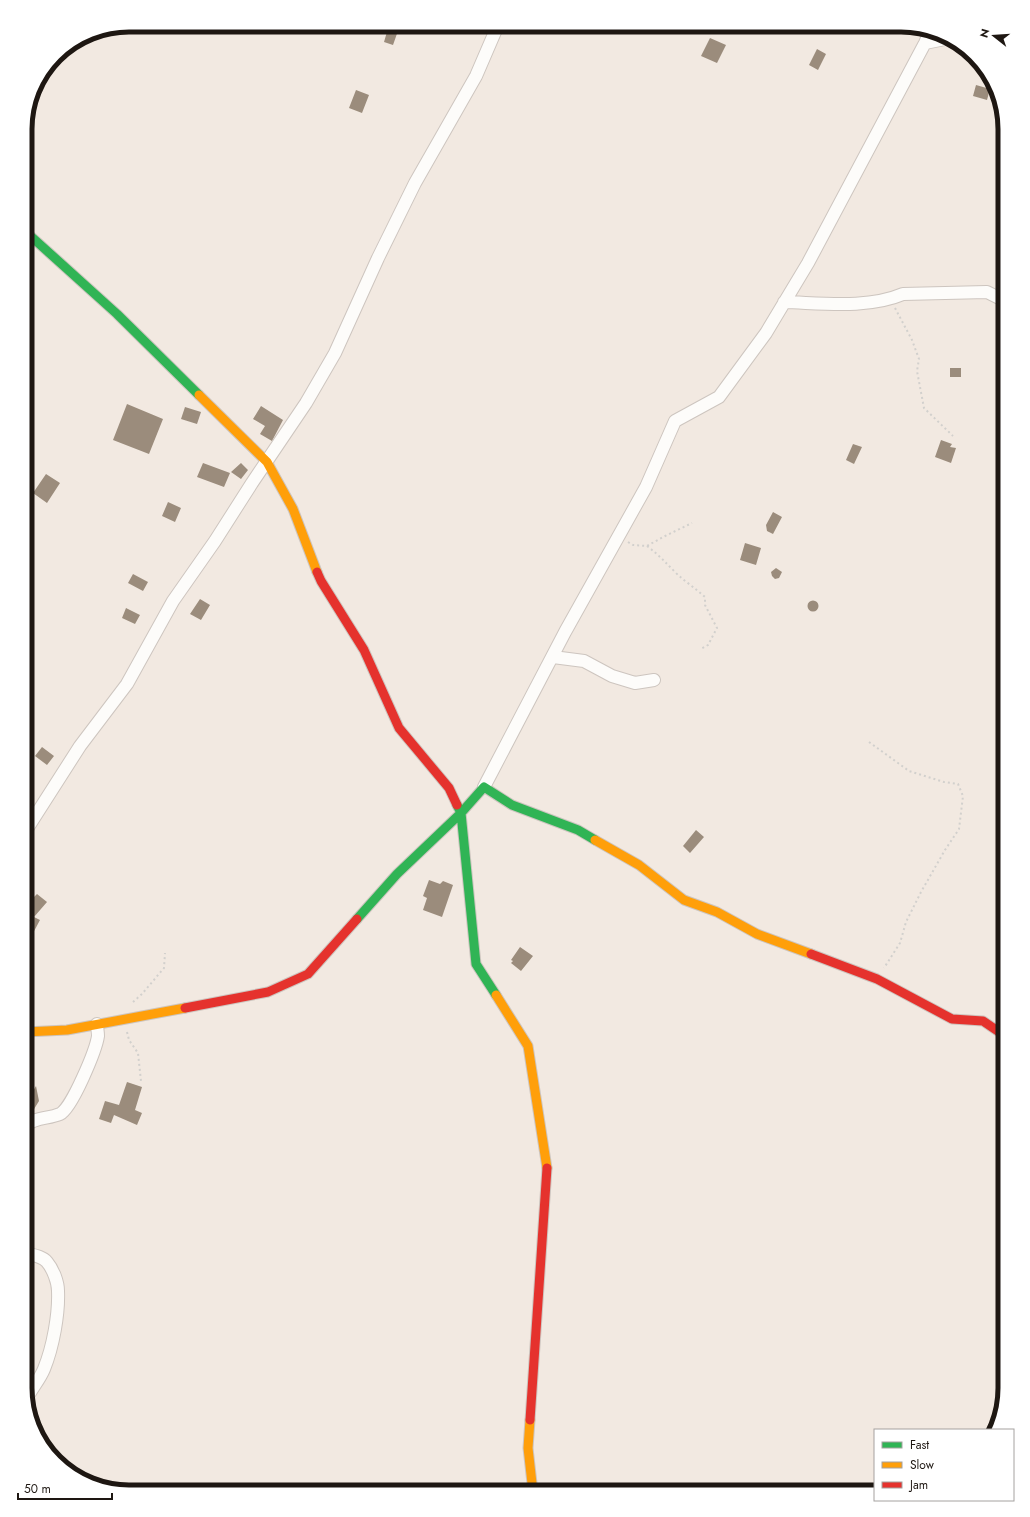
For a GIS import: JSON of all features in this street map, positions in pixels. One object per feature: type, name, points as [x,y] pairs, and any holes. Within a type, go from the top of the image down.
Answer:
[{"type":"street","points":[[32,821],[80,746],[127,684],[173,601],[216,541],[306,403],[335,352],[378,258],[415,183],[476,76],[495,32]]},
{"type":"street","points":[[32,1032],[66,1030],[268,992],[308,974],[397,874],[461,812],[484,787],[552,657],[646,487],[675,421],[719,396],[766,333],[808,263],[928,37]]},
{"type":"street","points":[[32,237],[117,314],[267,462],[293,509],[321,581],[364,650],[399,728],[449,788],[461,812],[476,964],[528,1046],[547,1164],[528,1448],[533,1485]]},
{"type":"street","points":[[784,302],[847,304],[890,299],[903,294],[987,292],[998,298]]},
{"type":"street","points":[[552,657],[584,661],[612,676],[635,683],[654,680]]},
{"type":"street","points":[[484,787],[512,805],[578,830],[639,865],[684,900],[717,912],[757,934],[877,979],[952,1019],[983,1021],[998,1031]]},
{"type":"street","points":[[32,1122],[61,1113],[67,1105],[81,1084],[95,1047],[98,1036],[98,1024]]},
{"type":"street","points":[[32,1255],[40,1257],[47,1262],[54,1276],[58,1289],[56,1323],[47,1361],[44,1370],[32,1391]]},
{"type":"path","points":[[890,299],[912,340],[919,359],[917,371],[924,408],[953,436]]},
{"type":"path","points":[[647,546],[692,523]]},
{"type":"path","points":[[619,536],[633,545],[647,546],[656,552],[678,575],[705,597],[705,605],[717,628],[708,645],[701,648]]},
{"type":"path","points":[[869,742],[909,771],[944,782],[958,784],[963,796],[959,829],[921,892],[906,922],[900,943],[877,979]]},
{"type":"path","points":[[141,1080],[138,1053],[129,1040],[126,1030],[126,1018],[129,1007],[164,968],[165,953]]},
{"type":"building","points":[[387,32],[398,32],[393,45],[384,42]]},
{"type":"building","points":[[710,38],[726,45],[717,63],[701,56]]},
{"type":"building","points":[[817,49],[826,54],[818,70],[809,65]]},
{"type":"building","points":[[976,85],[990,90],[987,100],[973,96]]},
{"type":"building","points":[[356,90],[369,95],[362,113],[349,108]]},
{"type":"building","points":[[950,368],[961,368],[961,377],[950,377]]},
{"type":"building","points":[[127,404],[163,419],[149,454],[113,440]]},
{"type":"building","points":[[261,406],[283,420],[272,441],[260,434],[265,426],[253,419]]},
{"type":"building","points":[[185,407],[201,412],[197,424],[181,419]]},
{"type":"building","points":[[941,440],[952,444],[950,447],[956,448],[951,463],[935,457]]},
{"type":"building","points":[[853,444],[862,447],[854,464],[846,460]]},
{"type":"building","points":[[203,463],[230,473],[224,487],[197,477]]},
{"type":"building","points":[[241,463],[248,470],[241,479],[231,472]]},
{"type":"building","points":[[46,474],[60,483],[47,503],[33,493]]},
{"type":"building","points":[[168,502],[181,508],[175,522],[162,516]]},
{"type":"building","points":[[773,512],[782,517],[773,534],[767,531],[766,525]]},
{"type":"building","points":[[745,543],[761,548],[756,565],[740,560]]},
{"type":"building","points":[[776,568],[782,572],[779,578],[775,579],[771,572]]},
{"type":"building","points":[[133,574],[148,582],[143,591],[128,583]]},
{"type":"building","points":[[200,599],[210,605],[201,620],[190,614]]},
{"type":"building","points":[[813,600],[817,602],[819,606],[817,610],[813,612],[809,610],[807,606],[809,602]]},
{"type":"building","points":[[126,608],[140,615],[135,624],[122,618]]},
{"type":"building","points":[[42,747],[54,756],[47,765],[35,756]]},
{"type":"building","points":[[696,830],[704,837],[690,853],[683,846]]},
{"type":"building","points":[[429,880],[440,884],[443,881],[453,885],[442,917],[423,910],[427,898],[423,896]]},
{"type":"building","points":[[37,894],[47,902],[34,917],[40,920],[32,935],[32,898]]},
{"type":"building","points":[[520,947],[533,956],[521,971],[511,963],[513,961],[511,960]]},
{"type":"building","points":[[127,1082],[142,1087],[135,1110],[142,1113],[137,1125],[114,1115],[111,1123],[99,1119],[105,1101],[119,1105]]},
{"type":"building","points":[[36,1086],[39,1101],[32,1112],[32,1093]]},
{"type":"traffic: fast","points":[[32,237],[117,314],[199,395]]},
{"type":"traffic: fast","points":[[357,919],[397,874],[461,813],[484,787],[512,805],[578,830],[595,840]]},
{"type":"traffic: fast","points":[[457,805],[461,813],[476,964],[496,995]]},
{"type":"traffic: slow","points":[[199,395],[267,462],[293,509],[317,572]]},
{"type":"traffic: slow","points":[[595,840],[639,865],[684,900],[717,912],[757,934],[811,954]]},
{"type":"traffic: slow","points":[[496,995],[528,1046],[547,1168]]},
{"type":"traffic: slow","points":[[32,1032],[67,1030],[185,1008]]},
{"type":"traffic: slow","points":[[530,1420],[528,1448],[532,1485]]},
{"type":"traffic: jam","points":[[317,572],[321,581],[364,650],[399,728],[449,788],[457,805]]},
{"type":"traffic: jam","points":[[185,1008],[268,992],[308,974],[357,919]]},
{"type":"traffic: jam","points":[[811,954],[877,979],[952,1019],[983,1021],[998,1031]]},
{"type":"traffic: jam","points":[[530,1420],[547,1168]]}]
